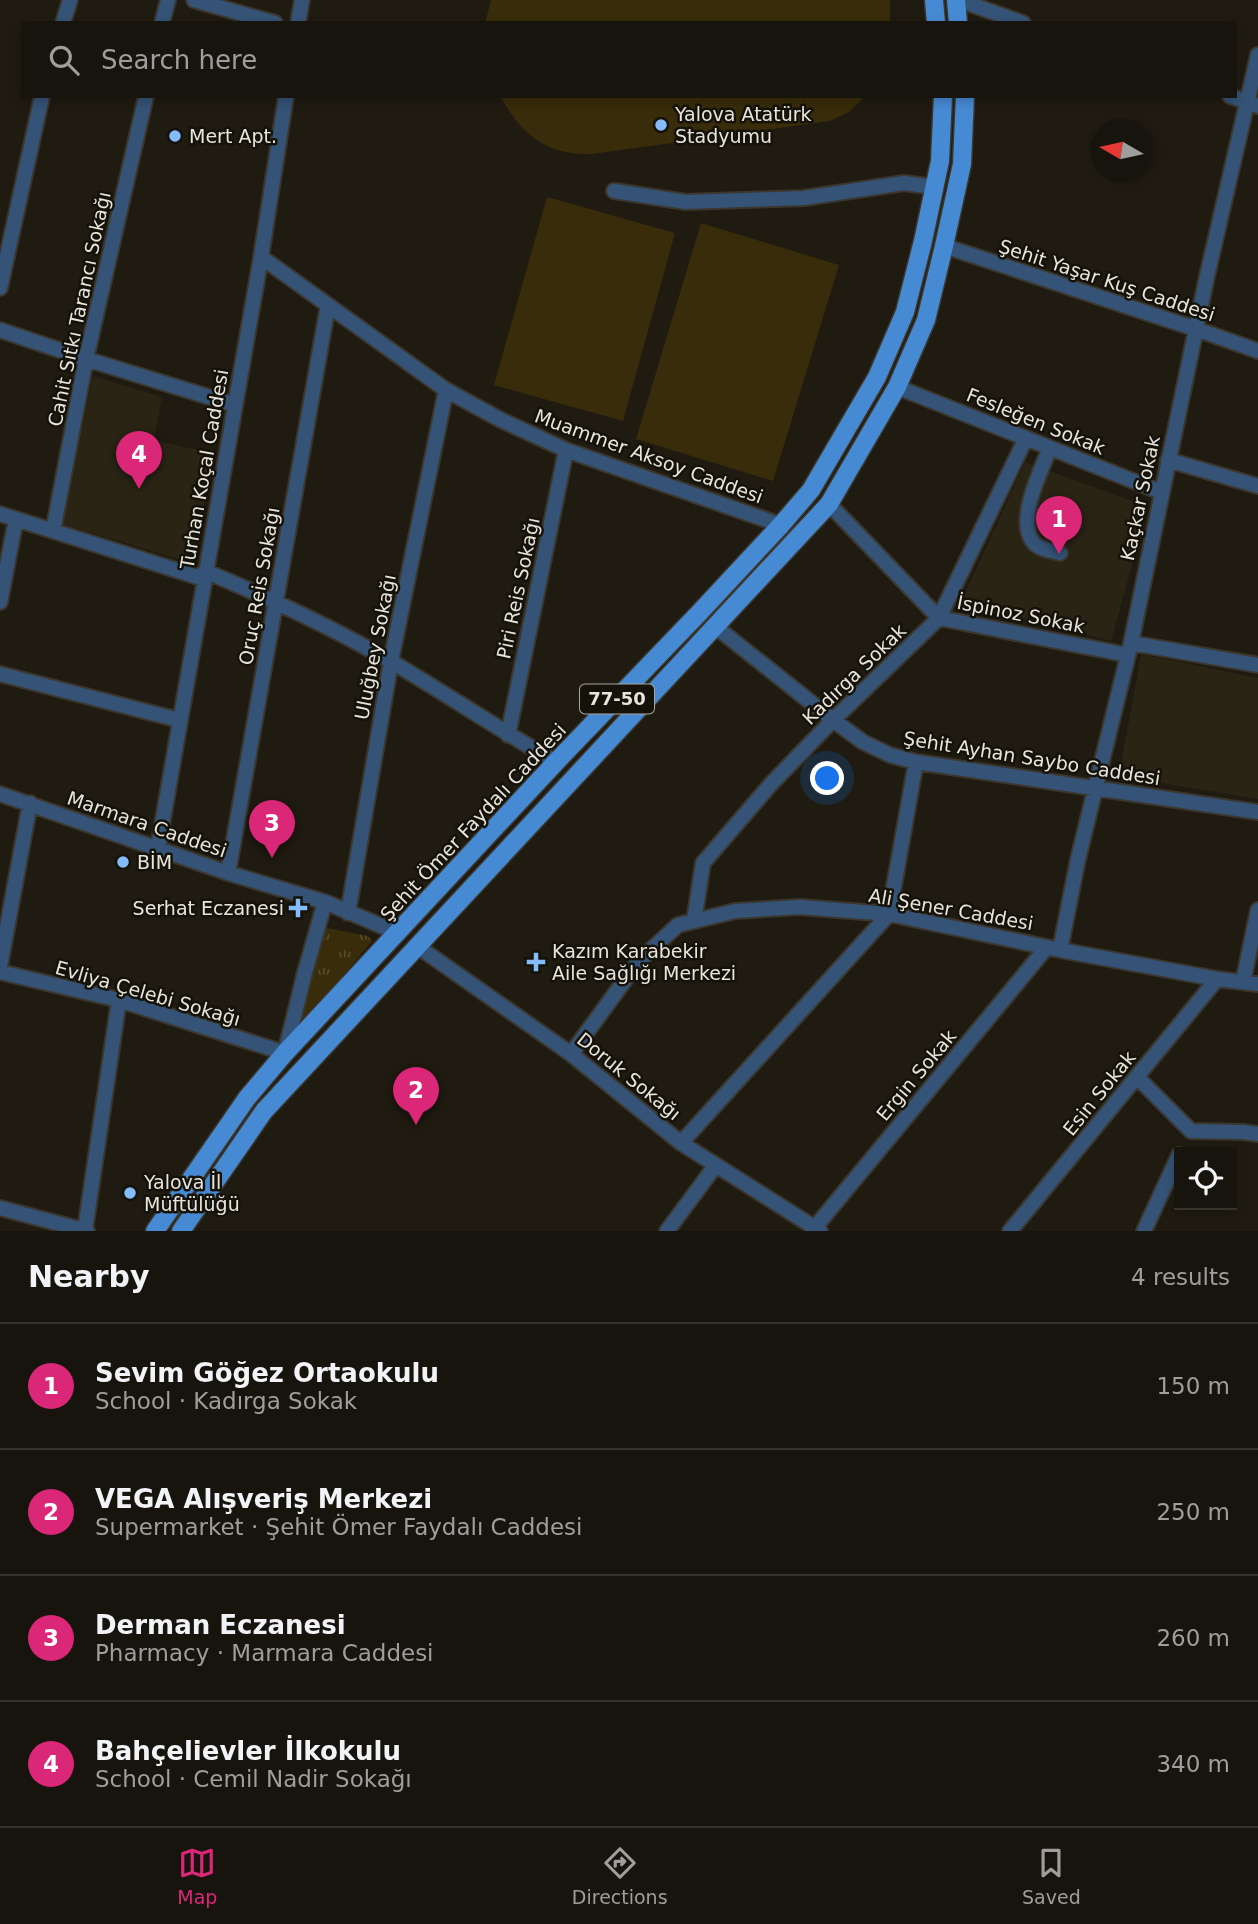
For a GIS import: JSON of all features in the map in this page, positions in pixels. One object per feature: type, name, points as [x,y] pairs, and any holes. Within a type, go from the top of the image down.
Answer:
[{"type":"main road","points":[[934,0],[936,21]]},
{"type":"main road","points":[[958,0],[958,21]]},
{"type":"main road","name":"Şehit Ömer Faydalı Caddesi","points":[[155,1231],[247,1098],[285,1053],[811,490],[877,377],[905,312],[940,161],[943,98]]},
{"type":"main road","name":"77-50","points":[[181,1231],[264,1111],[829,504],[897,387],[926,320],[962,164],[965,98]]},
{"type":"main road","points":[[923,241],[944,246]]},
{"type":"main road","points":[[398,933],[417,946]]},
{"type":"street","points":[[64,21],[70,0]]},
{"type":"street","points":[[162,21],[167,0]]},
{"type":"street","points":[[194,0],[268,21]]},
{"type":"street","points":[[298,21],[302,0]]},
{"type":"street","points":[[958,0],[1017,21]]},
{"type":"street","name":"Kaçkar Sokak","points":[[1054,948],[1129,649],[1196,328],[1253,104],[1258,55]]},
{"type":"street","points":[[0,288],[42,98]]},
{"type":"street","name":"Cahit Sıtkı Tarancı Sokağı","points":[[53,531],[86,359],[146,98]]},
{"type":"street","name":"Turhan Koçal Caddesi","points":[[158,848],[261,257],[286,98]]},
{"type":"street","points":[[1236,98],[1253,104]]},
{"type":"street","points":[[614,191],[686,202],[804,198],[904,183],[934,187]]},
{"type":"street","name":"Şehit Yaşar Kuş Caddesi","points":[[944,246],[1196,328],[1258,351]]},
{"type":"street","name":"Muammer Aksoy Caddesi","points":[[261,257],[446,390],[501,420],[566,450],[781,525]]},
{"type":"street","name":"Oruç Reis Sokağı","points":[[228,873],[328,305]]},
{"type":"street","points":[[0,330],[235,405]]},
{"type":"street","name":"Fesleğen Sokak","points":[[897,387],[1161,492]]},
{"type":"street","name":"Uluğbey Sokağı","points":[[348,913],[391,662],[446,390]]},
{"type":"street","name":"Kadırga Sokak","points":[[694,921],[703,863],[771,784],[939,618],[1026,438]]},
{"type":"street","points":[[1050,448],[1027,513],[1028,535],[1036,546],[1060,553]]},
{"type":"street","name":"Piri Reis Sokağı","points":[[508,734],[566,450]]},
{"type":"street","points":[[1168,460],[1258,486]]},
{"type":"street","name":"İspinoz Sokak","points":[[829,504],[939,618],[1129,649],[1258,666]]},
{"type":"street","points":[[0,514],[204,575],[276,601],[391,662],[556,762]]},
{"type":"street","points":[[0,602],[16,519]]},
{"type":"street","name":"Şehit Ayhan Saybo Caddesi","points":[[716,626],[833,720],[863,742],[890,755],[916,762],[1258,812]]},
{"type":"street","points":[[0,674],[179,720]]},
{"type":"street","points":[[681,1143],[889,915],[916,762]]},
{"type":"street","name":"Marmara Caddesi","points":[[0,794],[228,873],[324,902],[398,933]]},
{"type":"street","points":[[0,966],[30,803]]},
{"type":"street","points":[[285,1053],[324,902]]},
{"type":"street","name":"Ali Şener Caddesi","points":[[571,1054],[639,961],[678,925],[735,911],[800,907],[889,915],[1217,979],[1251,983]]},
{"type":"street","points":[[1251,983],[1258,910]]},
{"type":"street","name":"Doruk Sokağı","points":[[417,946],[571,1054],[681,1143],[815,1230]]},
{"type":"street","name":"Ergin Sokak","points":[[815,1230],[1054,948]]},
{"type":"street","name":"Evliya Çelebi Sokağı","points":[[0,972],[119,1000],[285,1053]]},
{"type":"street","name":"Esin Sokak","points":[[1010,1231],[1217,979]]},
{"type":"street","points":[[0,1208],[86,1231],[119,1000]]},
{"type":"street","points":[[1137,1077],[1191,1131],[1258,1134]]},
{"type":"street","points":[[1183,1147],[1191,1131]]},
{"type":"street","points":[[667,1231],[716,1165]]},
{"type":"street","points":[[1144,1231],[1174,1167]]},
{"type":"shaded area","points":[[93,376],[162,397],[154,440],[215,454],[191,563],[62,524]]},
{"type":"shaded area","points":[[1025,462],[1148,507],[1111,641],[961,602]]},
{"type":"shaded area","points":[[1141,654],[1258,678],[1258,799],[1119,776]]},
{"type":"green space","points":[[491,0],[890,0],[890,21],[486,21]]},
{"type":"green space","name":"Yalova Atatürk Stadyumu","points":[[501,98],[863,98],[849,112],[830,121],[592,154],[561,151],[548,146],[527,132]]},
{"type":"green space","points":[[547,197],[675,233],[623,421],[494,385]]},
{"type":"green space","points":[[701,223],[839,265],[773,481],[636,439]]},
{"type":"green space","points":[[327,928],[368,936],[372,941],[303,1023],[298,1023]]},
{"type":"place","name":"Yalova Atatürk Stadyumu","points":[[661,125]]},
{"type":"place","name":"Mert Apt.","points":[[175,136]]},
{"type":"place","name":"Bahçelievler İlkokulu","points":[[139,489]]},
{"type":"place","name":"Sevim Göğez Ortaokulu","points":[[1059,554]]},
{"type":"place","name":"Derman Eczanesi","points":[[272,858]]},
{"type":"place","name":"BİM","points":[[123,862]]},
{"type":"place","name":"Serhat Eczanesi","points":[[298,908]]},
{"type":"place","name":"Kazım Karabekir Aile Sağlığı Merkezi","points":[[536,962]]},
{"type":"place","name":"VEGA Alışveriş Merkezi","points":[[416,1125]]},
{"type":"place","name":"Yalova İl Müftülüğü","points":[[130,1193]]}]
